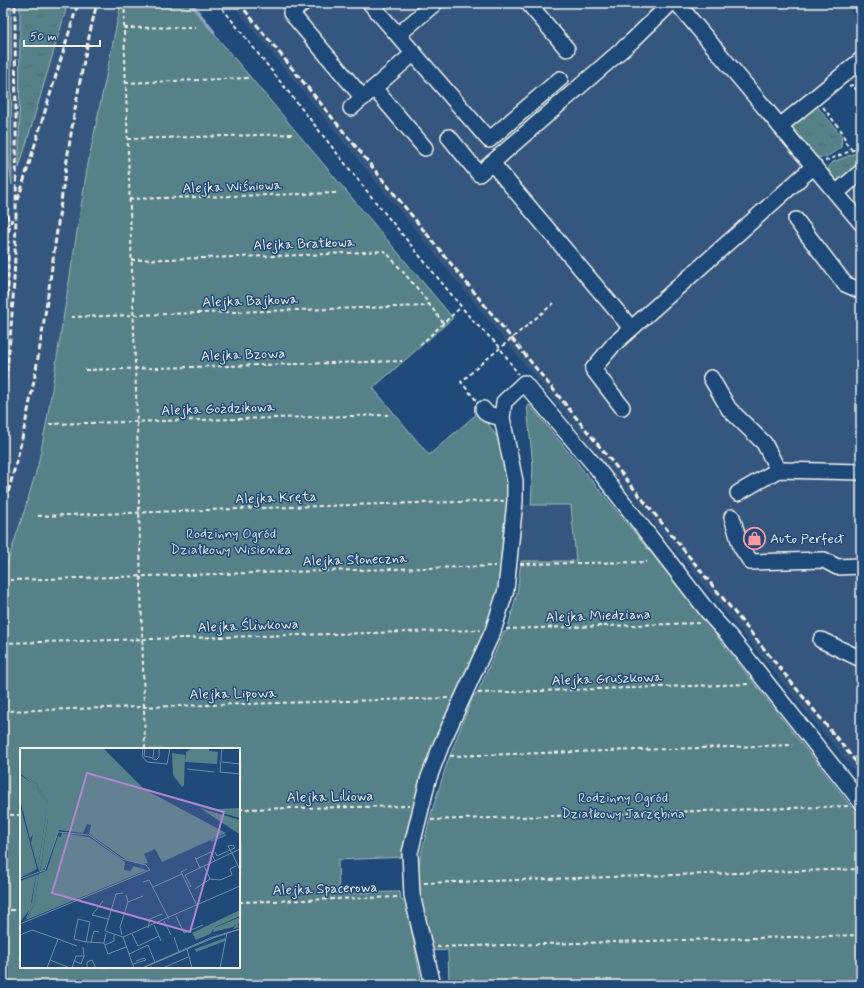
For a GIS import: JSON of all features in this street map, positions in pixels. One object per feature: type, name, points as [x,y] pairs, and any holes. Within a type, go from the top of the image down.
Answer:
[{"type":"lane","points":[[303,3],[292,13],[368,93],[425,148]]},
{"type":"lane","points":[[370,3],[489,140],[560,80]]},
{"type":"lane","points":[[398,35],[435,3]]},
{"type":"lane","points":[[528,3],[567,49]]},
{"type":"lane","points":[[449,137],[479,174],[632,41],[671,3]]},
{"type":"lane","points":[[677,3],[861,222]]},
{"type":"lane","points":[[351,108],[414,53]]},
{"type":"lane","points":[[780,126],[819,102],[861,60]]},
{"type":"lane","points":[[492,163],[631,328]]},
{"type":"lane","points":[[622,407],[593,369],[614,344],[631,328],[814,166]]},
{"type":"lane","points":[[836,193],[861,172]]},
{"type":"lane","points":[[796,220],[845,284],[861,291]]},
{"type":"lane","points":[[711,378],[729,410],[764,443],[778,470]]},
{"type":"lane","points":[[433,985],[411,889],[410,853],[419,813],[437,756],[493,631],[506,590],[510,565],[515,481],[502,418],[504,402],[524,384],[596,467],[712,618],[731,638],[854,804]]},
{"type":"lane","points":[[483,409],[487,414],[502,418]]},
{"type":"lane","points":[[738,493],[778,470],[861,472]]},
{"type":"lane","points":[[732,517],[741,547],[751,562],[824,560],[837,567],[861,566]]},
{"type":"lane","points":[[821,640],[861,659]]},
{"type":"path","points":[[125,3],[125,83],[132,315],[137,422],[141,640],[145,748]]},
{"type":"path","points":[[218,3],[244,38],[461,307],[498,345],[524,384]]},
{"type":"path","points":[[124,28],[194,27]]},
{"type":"path","points":[[125,83],[248,78]]},
{"type":"path","points":[[847,86],[853,85],[861,96]]},
{"type":"path","points":[[819,102],[842,133],[846,143],[852,150]]},
{"type":"path","points":[[127,139],[292,134]]},
{"type":"path","points":[[814,166],[861,147]]},
{"type":"path","name":"Alejka Wiśniowa","points":[[129,200],[336,193]]},
{"type":"path","name":"Alejka Bratkowa","points":[[131,260],[307,255],[385,250],[417,288],[444,324]]},
{"type":"path","points":[[483,409],[461,382],[554,302]]},
{"type":"path","name":"Alejka Bajkowa","points":[[71,317],[426,306],[429,304]]},
{"type":"path","points":[[420,346],[461,307]]},
{"type":"path","name":"Alejka Bzowa","points":[[85,370],[402,360]]},
{"type":"path","name":"Alejka Gożdzikowa","points":[[49,424],[388,415]]},
{"type":"path","name":"Alejka Kręta","points":[[38,516],[139,514],[291,506],[515,501]]},
{"type":"path","name":"Alejka Słoneczna","points":[[10,580],[647,562]]},
{"type":"path","name":"Alejka Miedziana","points":[[493,631],[704,623]]},
{"type":"path","name":"Alejka Śliwkowa","points":[[3,643],[493,631]]},
{"type":"path","name":"Alejka Gruszkowa","points":[[464,696],[749,684]]},
{"type":"path","name":"Alejka Lipowa","points":[[3,711],[464,696]]},
{"type":"path","points":[[437,756],[793,745]]},
{"type":"path","name":"Alejka Liliowa","points":[[240,810],[419,813],[854,804]]},
{"type":"path","points":[[3,816],[20,815]]},
{"type":"path","name":"Alejka Spacerowa","points":[[240,902],[411,889],[861,869]]},
{"type":"path","points":[[3,910],[20,910]]},
{"type":"path","points":[[430,948],[861,935]]},
{"type":"shaded area","points":[[11,3],[20,3],[19,167],[68,3],[121,3],[87,169],[47,420],[38,465],[3,576],[3,118],[11,178]]},
{"type":"shaded area","points":[[231,3],[357,3],[380,29],[392,19],[379,3],[843,3],[861,24],[861,67],[852,56],[773,123],[839,201],[861,182],[861,779]]},
{"type":"shaded area","points":[[519,505],[571,505],[576,561],[514,561]]},
{"type":"green space","points":[[3,3],[11,3],[12,185],[3,118]]},
{"type":"green space","points":[[20,3],[68,3],[19,168],[20,14]]},
{"type":"green space","name":"Rodzinny Ogród Działkowy Wisienka","points":[[121,3],[188,3],[453,318],[373,388],[429,455],[480,411],[503,446],[508,478],[509,497],[500,570],[502,573],[500,595],[405,857],[338,860],[339,893],[400,892],[401,900],[406,902],[422,985],[3,985],[3,576],[38,465],[47,420],[87,169]]},
{"type":"green space","points":[[816,105],[842,136],[841,147],[824,157],[815,156],[806,149],[795,136],[788,124]]},
{"type":"green space","points":[[861,151],[861,166],[845,179],[837,181],[833,180],[828,168],[833,162]]},
{"type":"green space","name":"Rodzinny Ogród Działkowy Jarzębina","points":[[530,405],[657,560],[861,819],[861,985],[449,985],[448,950],[430,951],[417,871],[431,814],[447,763],[473,696],[477,694],[504,632],[507,631],[517,593],[521,561],[576,561],[571,505],[531,505],[533,467],[527,406]]},
{"type":"waterway","points":[[191,3],[214,32]]},
{"type":"railway","points":[[3,398],[9,349],[15,251],[15,3]]},
{"type":"railway","points":[[18,200],[78,3]]},
{"type":"railway","points":[[3,509],[20,447],[33,384],[44,321],[72,129],[83,66],[97,3]]},
{"type":"railway","points":[[239,3],[861,768]]},
{"type":"railway","points":[[3,151],[8,225]]},
{"type":"railway","points":[[3,249],[12,219]]},
{"type":"railway","points":[[3,351],[8,289],[8,241]]},
{"type":"place","name":"Auto Perfect","points":[[754,539]]}]
